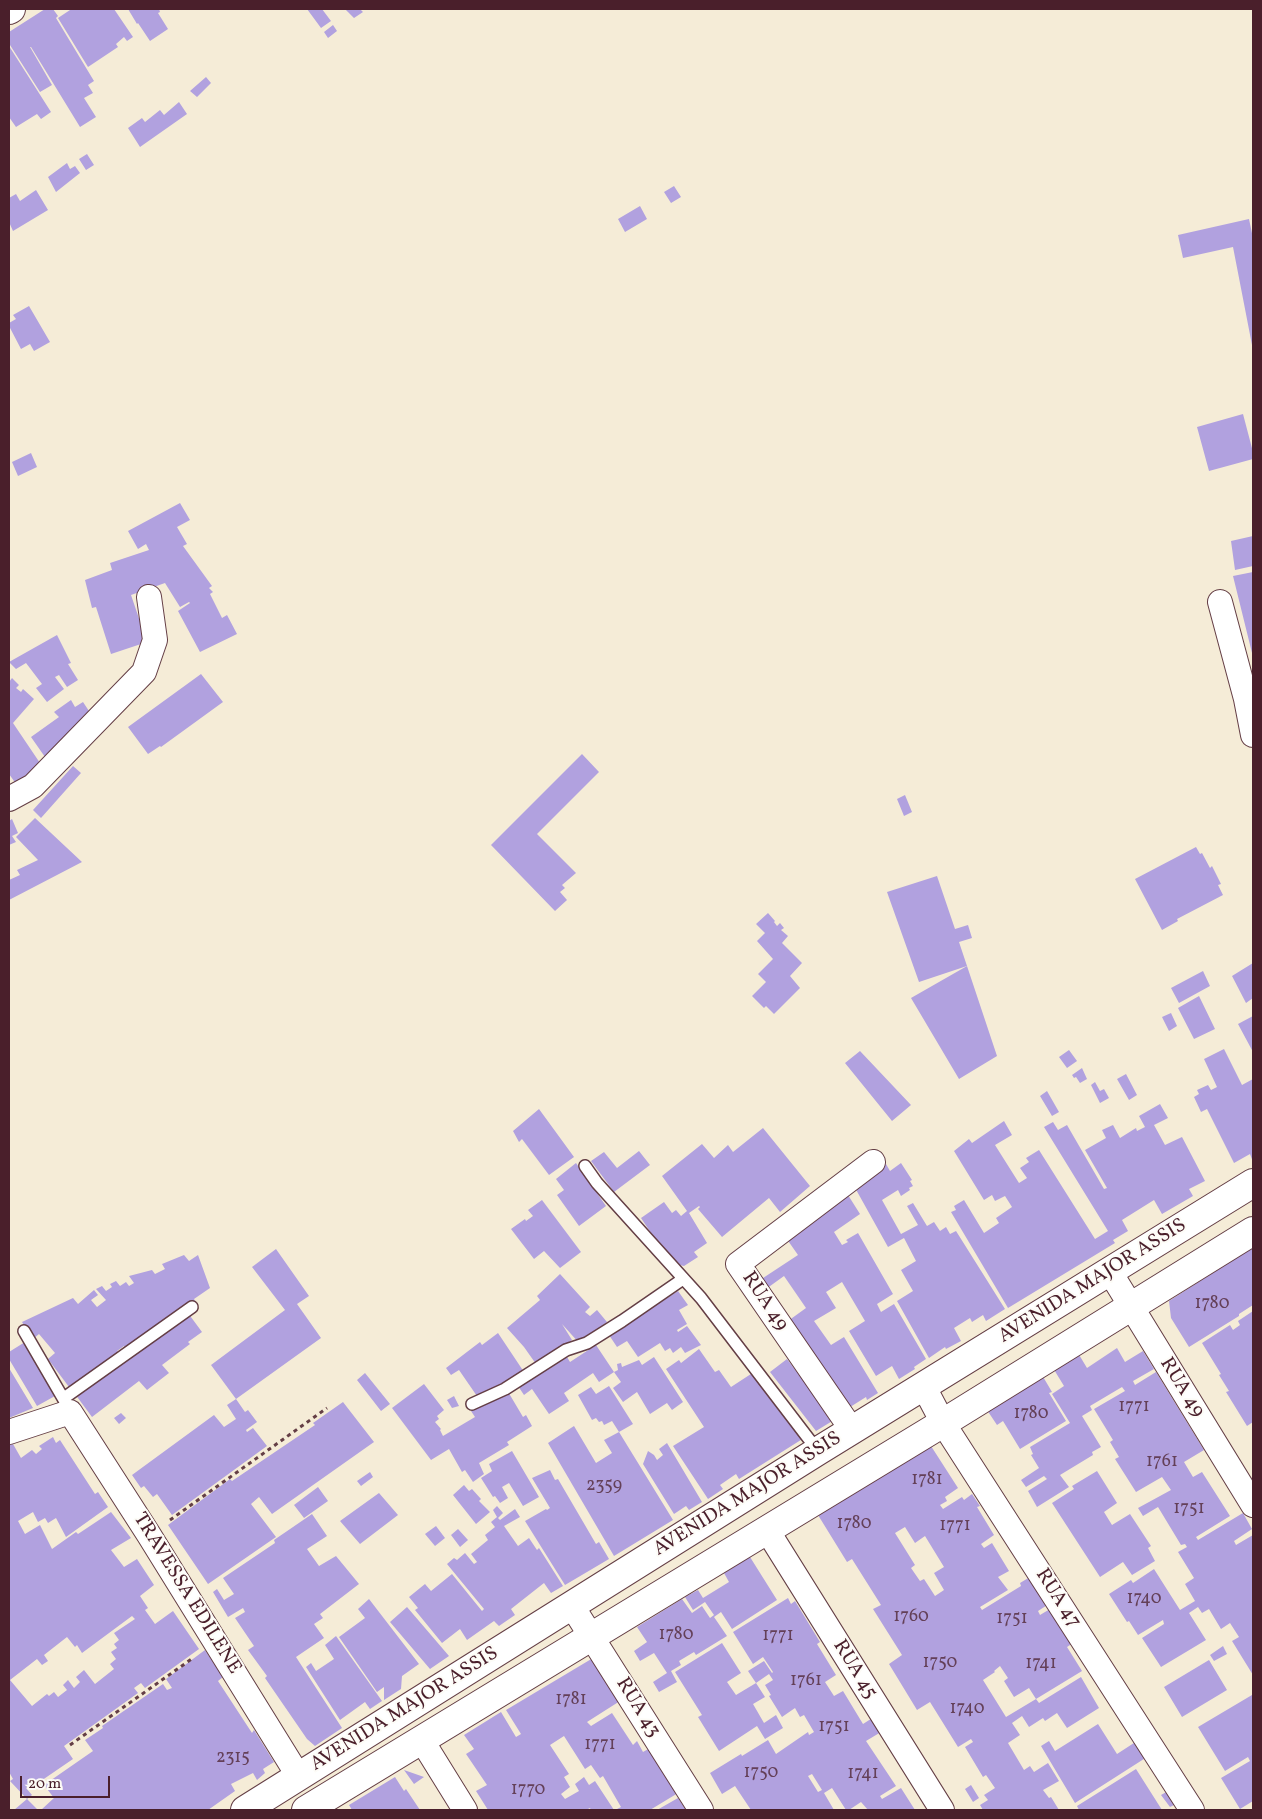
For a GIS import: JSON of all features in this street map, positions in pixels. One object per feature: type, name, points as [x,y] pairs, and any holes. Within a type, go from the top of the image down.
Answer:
[{"type":"street","points":[[9,799],[33,786],[144,672],[155,640],[149,597]]},
{"type":"street","points":[[1220,602],[1246,699],[1253,736]]},
{"type":"street","name":"RUA 49","points":[[852,1430],[738,1264],[873,1162]]},
{"type":"street","name":"AVENIDA MAJOR ASSIS","points":[[245,1810],[818,1451],[1253,1183]]},
{"type":"street","name":"AVENIDA MAJOR ASSIS","points":[[306,1810],[944,1423],[1253,1231]]},
{"type":"street","name":"RUA 49","points":[[1110,1272],[1253,1505]]},
{"type":"street","name":"RUA 47","points":[[924,1387],[944,1423],[1192,1810]]},
{"type":"street","points":[[9,1432],[67,1405]]},
{"type":"street","name":"TRAVESSA EDILENE","points":[[67,1405],[299,1777]]},
{"type":"street","name":"RUA 45","points":[[767,1530],[942,1810]]},
{"type":"street","name":"RUA 43","points":[[572,1606],[701,1810]]},
{"type":"street","points":[[421,1739],[465,1810]]},
{"type":"lane","points":[[585,1166],[597,1184],[701,1298],[818,1451]]},
{"type":"lane","points":[[472,1404],[505,1388],[566,1350],[587,1342],[622,1321],[683,1279]]},
{"type":"lane","points":[[24,1332],[67,1405],[192,1307]]},
{"type":"path","points":[[149,1535],[326,1408]]},
{"type":"path","points":[[70,1745],[216,1642]]},
{"type":"building","points":[[45,9],[53,9],[58,16],[56,18],[94,81],[88,85],[93,93],[84,98],[96,117],[80,127],[31,47],[52,85],[40,92],[9,46],[9,32]]},
{"type":"building","points":[[69,9],[114,9],[133,37],[127,41],[124,37],[116,44],[118,47],[88,67],[58,18]]},
{"type":"building","points":[[128,9],[159,9],[160,12],[158,13],[168,29],[150,41]]},
{"type":"building","points":[[307,9],[322,9],[331,21],[321,28]]},
{"type":"building","points":[[345,9],[360,9],[363,12],[354,18]]},
{"type":"building","points":[[333,25],[337,31],[328,38],[324,32]]},
{"type":"building","points":[[9,46],[51,112],[41,119],[37,114],[16,127],[9,117]]},
{"type":"building","points":[[206,77],[211,83],[197,97],[190,91]]},
{"type":"building","points":[[179,102],[187,114],[140,147],[128,128],[142,118],[145,122],[160,110],[164,115]]},
{"type":"building","points":[[87,154],[94,165],[86,170],[79,159]]},
{"type":"building","points":[[67,163],[70,169],[75,166],[80,173],[56,192],[48,177]]},
{"type":"building","points":[[674,186],[681,197],[671,203],[664,192]]},
{"type":"building","points":[[36,190],[48,210],[13,231],[9,222],[9,198],[16,194],[20,201]]},
{"type":"building","points":[[640,206],[647,219],[625,232],[618,219]]},
{"type":"building","points":[[1249,219],[1253,238],[1252,345],[1233,247],[1183,258],[1178,235]]},
{"type":"building","points":[[29,306],[50,342],[34,351],[30,344],[21,349],[9,326],[9,323],[16,319],[13,315]]},
{"type":"building","points":[[1243,414],[1253,452],[1253,459],[1209,471],[1197,427]]},
{"type":"building","points":[[31,453],[37,467],[18,476],[12,462]]},
{"type":"building","points":[[180,503],[190,520],[177,527],[187,544],[183,546],[212,586],[209,588],[213,592],[210,594],[222,618],[227,615],[237,634],[200,652],[178,611],[190,603],[180,607],[165,583],[131,595],[147,642],[111,654],[96,607],[92,608],[85,580],[112,570],[110,563],[149,550],[146,544],[138,549],[128,531]]},
{"type":"building","points":[[1253,536],[1253,566],[1235,570],[1231,541]]},
{"type":"building","points":[[1253,572],[1253,657],[1233,576]]},
{"type":"building","points":[[57,635],[71,663],[68,664],[78,680],[67,687],[59,675],[55,677],[64,689],[47,702],[36,688],[42,684],[26,663],[16,669],[9,662]]},
{"type":"building","points":[[201,674],[223,702],[161,747],[148,754],[128,727]]},
{"type":"building","points":[[12,678],[19,685],[16,688],[21,692],[23,689],[34,699],[13,723],[42,766],[19,788],[9,774],[9,682]]},
{"type":"building","points":[[71,700],[75,707],[83,702],[95,720],[45,757],[31,737],[59,717],[54,712]]},
{"type":"building","points":[[582,754],[599,772],[537,834],[576,873],[562,885],[565,888],[560,892],[567,900],[555,911],[491,845]]},
{"type":"building","points":[[73,766],[81,773],[41,818],[33,810]]},
{"type":"building","points":[[905,795],[912,812],[904,816],[897,799]]},
{"type":"building","points":[[35,818],[82,862],[9,900],[9,880],[20,875],[17,870],[38,860],[16,837]]},
{"type":"building","points":[[12,819],[18,833],[12,836],[16,842],[9,845],[9,821]]},
{"type":"building","points":[[1196,847],[1200,854],[1202,853],[1210,868],[1212,866],[1221,884],[1218,885],[1223,895],[1177,919],[1178,921],[1162,930],[1135,879]]},
{"type":"building","points":[[937,876],[955,929],[968,925],[972,938],[959,942],[967,966],[919,982],[887,892]]},
{"type":"building","points":[[768,913],[777,926],[780,923],[784,928],[781,930],[788,936],[782,943],[802,963],[790,976],[800,988],[774,1014],[766,1006],[764,1008],[752,996],[766,982],[758,974],[773,959],[757,941],[765,933],[756,924]]},
{"type":"building","points":[[1253,963],[1253,998],[1246,1003],[1232,976]]},
{"type":"building","points":[[967,966],[997,1056],[959,1079],[911,998]]},
{"type":"building","points":[[1203,971],[1210,986],[1179,1003],[1171,988]]},
{"type":"building","points":[[1199,996],[1215,1029],[1194,1039],[1178,1008]]},
{"type":"building","points":[[1171,1013],[1177,1026],[1169,1031],[1162,1017]]},
{"type":"building","points":[[1253,1016],[1253,1052],[1238,1024]]},
{"type":"building","points":[[1224,1049],[1242,1085],[1253,1079],[1253,1162],[1250,1154],[1234,1163],[1207,1109],[1201,1112],[1194,1097],[1199,1094],[1197,1090],[1208,1085],[1211,1090],[1217,1087],[1204,1059]]},
{"type":"building","points":[[1069,1050],[1077,1061],[1067,1068],[1059,1057]]},
{"type":"building","points":[[860,1051],[911,1105],[892,1121],[845,1063]]},
{"type":"building","points":[[1082,1068],[1087,1079],[1080,1083],[1072,1075]]},
{"type":"building","points":[[1126,1074],[1137,1095],[1129,1100],[1117,1079]]},
{"type":"building","points":[[1095,1082],[1100,1091],[1104,1089],[1109,1098],[1100,1103],[1091,1085]]},
{"type":"building","points":[[1047,1091],[1059,1112],[1052,1116],[1040,1096]]},
{"type":"building","points":[[1160,1104],[1168,1118],[1154,1125],[1165,1145],[1182,1137],[1205,1181],[1189,1189],[1193,1196],[1162,1214],[1154,1200],[1122,1220],[1128,1231],[1113,1240],[1115,1243],[1008,1308],[951,1212],[956,1210],[954,1206],[964,1200],[984,1233],[999,1223],[996,1218],[1012,1207],[1005,1196],[995,1201],[992,1195],[984,1200],[954,1151],[969,1139],[972,1143],[1004,1121],[1012,1135],[995,1145],[1019,1183],[1027,1178],[1020,1168],[1029,1162],[1026,1158],[1039,1150],[1095,1239],[1108,1231],[1044,1127],[1053,1122],[1058,1130],[1067,1125],[1104,1189],[1107,1188],[1085,1150],[1106,1138],[1102,1130],[1113,1125],[1120,1138],[1136,1128],[1137,1131],[1145,1127],[1139,1116]]},
{"type":"building","points":[[539,1109],[574,1157],[549,1175],[522,1139],[519,1142],[513,1131]]},
{"type":"building","points":[[763,1128],[810,1186],[780,1212],[769,1198],[722,1237],[698,1209],[699,1206],[689,1213],[707,1243],[694,1252],[698,1257],[684,1266],[671,1263],[641,1218],[664,1202],[672,1213],[676,1210],[681,1216],[687,1211],[662,1176],[702,1144],[714,1158],[728,1145],[733,1152]]},
{"type":"building","points":[[639,1151],[650,1165],[614,1192],[591,1161],[604,1152],[617,1168]]},
{"type":"building","points":[[576,1163],[606,1206],[579,1226],[557,1195],[564,1190],[556,1179]]},
{"type":"building","points":[[901,1163],[912,1180],[910,1181],[913,1186],[901,1196],[898,1190],[882,1200],[901,1234],[918,1225],[907,1206],[913,1203],[927,1226],[934,1222],[940,1231],[946,1227],[950,1234],[956,1231],[1005,1309],[986,1321],[983,1315],[972,1322],[970,1318],[954,1328],[961,1341],[946,1349],[945,1347],[929,1358],[897,1301],[913,1291],[901,1270],[916,1261],[904,1238],[888,1247],[854,1186],[886,1164],[890,1171]]},
{"type":"building","points":[[848,1195],[860,1214],[834,1232],[842,1245],[848,1242],[846,1240],[858,1233],[893,1294],[877,1304],[881,1312],[894,1304],[926,1359],[899,1379],[892,1366],[876,1376],[849,1331],[865,1321],[842,1282],[826,1292],[836,1308],[814,1321],[831,1345],[844,1337],[878,1393],[867,1400],[866,1397],[847,1409],[788,1321],[806,1308],[784,1276],[766,1289],[760,1280],[798,1255],[784,1235]]},
{"type":"building","points":[[542,1200],[581,1252],[560,1268],[544,1251],[534,1259],[511,1229],[533,1216],[528,1210]]},
{"type":"building","points":[[1253,1247],[1253,1305],[1239,1314],[1239,1316],[1189,1347],[1171,1318],[1169,1301]]},
{"type":"building","points":[[276,1249],[309,1296],[297,1304],[321,1338],[236,1399],[211,1365],[285,1310],[252,1267]]},
{"type":"building","points":[[184,1255],[189,1261],[198,1255],[210,1288],[128,1351],[124,1346],[117,1351],[120,1356],[72,1391],[48,1359],[55,1353],[39,1334],[33,1339],[22,1322],[73,1298],[78,1304],[94,1290],[98,1295],[91,1300],[97,1307],[106,1300],[96,1289],[102,1286],[106,1291],[112,1287],[110,1284],[116,1281],[120,1286],[126,1282],[129,1286],[134,1283],[129,1276],[152,1270],[155,1274],[165,1269],[162,1264]]},
{"type":"building","points":[[560,1274],[590,1307],[585,1312],[590,1316],[597,1310],[607,1322],[580,1344],[562,1324],[572,1340],[536,1364],[507,1328],[540,1300],[537,1296]]},
{"type":"building","points":[[678,1291],[688,1305],[679,1310],[687,1324],[677,1330],[678,1332],[687,1326],[701,1345],[685,1353],[681,1347],[673,1353],[670,1348],[665,1351],[660,1343],[638,1357],[627,1341],[617,1347],[609,1335]]},
{"type":"building","points":[[1253,1311],[1253,1422],[1247,1426],[1226,1392],[1229,1391],[1219,1375],[1221,1374],[1202,1343],[1230,1325],[1233,1330],[1240,1325],[1238,1321]]},
{"type":"building","points":[[188,1313],[202,1332],[188,1342],[190,1344],[162,1365],[169,1373],[147,1390],[139,1381],[92,1417],[75,1394]]},
{"type":"building","points":[[498,1333],[524,1372],[479,1399],[459,1370],[451,1375],[446,1368],[480,1342],[482,1345]]},
{"type":"building","points":[[25,1342],[55,1396],[37,1406],[9,1359],[9,1352]]},
{"type":"building","points":[[596,1345],[614,1372],[599,1382],[593,1373],[564,1393],[569,1401],[549,1414],[532,1389],[524,1395],[518,1386],[546,1366],[549,1369],[567,1357],[570,1362]]},
{"type":"building","points":[[1117,1348],[1125,1362],[1143,1351],[1154,1369],[1133,1381],[1135,1385],[1156,1372],[1204,1450],[1184,1462],[1193,1477],[1202,1472],[1230,1516],[1196,1537],[1198,1540],[1243,1513],[1252,1529],[1234,1541],[1236,1545],[1253,1535],[1253,1675],[1232,1641],[1239,1637],[1230,1623],[1221,1629],[1209,1609],[1202,1613],[1198,1607],[1189,1613],[1206,1640],[1161,1667],[1142,1638],[1164,1624],[1163,1620],[1138,1635],[1109,1594],[1131,1580],[1133,1583],[1154,1569],[1180,1610],[1195,1601],[1185,1584],[1194,1578],[1178,1552],[1187,1547],[1185,1544],[1181,1545],[1158,1507],[1143,1516],[1138,1508],[1171,1490],[1162,1477],[1136,1492],[1115,1459],[1119,1457],[1110,1442],[1113,1440],[1094,1409],[1125,1391],[1122,1387],[1090,1406],[1092,1410],[1082,1416],[1101,1447],[1092,1452],[1093,1455],[1060,1475],[1069,1487],[1037,1507],[1028,1491],[1047,1479],[1044,1476],[1026,1487],[1021,1480],[1039,1468],[1031,1455],[1033,1454],[1030,1447],[1070,1423],[1052,1394],[1064,1386],[1053,1368],[1078,1353],[1087,1368]]},
{"type":"building","points":[[699,1349],[715,1372],[719,1370],[731,1387],[754,1372],[804,1438],[739,1479],[736,1474],[720,1485],[723,1489],[708,1499],[673,1446],[704,1427],[666,1369],[679,1360],[681,1363]]},
{"type":"building","points":[[654,1357],[683,1402],[672,1410],[667,1403],[650,1414],[637,1392],[623,1402],[613,1388],[621,1382],[614,1372],[618,1370],[617,1364],[621,1363],[622,1367],[639,1360],[642,1365]]},
{"type":"building","points":[[787,1359],[834,1420],[816,1431],[770,1372]]},
{"type":"building","points":[[9,1368],[33,1408],[9,1418]]},
{"type":"building","points":[[365,1373],[390,1404],[381,1411],[357,1380]]},
{"type":"building","points":[[1042,1375],[1052,1392],[1049,1393],[1066,1421],[1020,1449],[1003,1421],[997,1425],[987,1410]]},
{"type":"building","points":[[424,1384],[444,1410],[437,1416],[439,1419],[435,1422],[441,1429],[443,1436],[475,1417],[471,1411],[507,1390],[523,1417],[526,1415],[532,1426],[507,1442],[509,1445],[479,1463],[484,1474],[473,1482],[465,1470],[462,1472],[449,1449],[431,1460],[392,1408]]},
{"type":"building","points":[[609,1386],[633,1424],[619,1432],[612,1421],[604,1425],[602,1421],[599,1422],[596,1418],[592,1420],[578,1395],[591,1387],[596,1394]]},
{"type":"building","points":[[454,1396],[459,1406],[452,1408],[447,1400]]},
{"type":"building","points":[[236,1399],[245,1412],[248,1410],[257,1422],[246,1430],[247,1432],[253,1428],[267,1446],[172,1515],[157,1494],[153,1497],[144,1486],[141,1488],[132,1475],[214,1415],[224,1427],[236,1419],[227,1405]]},
{"type":"building","points":[[343,1402],[374,1442],[272,1514],[259,1497],[251,1504],[276,1537],[208,1584],[168,1525],[230,1479],[232,1481],[315,1425],[313,1423]]},
{"type":"building","points":[[121,1413],[126,1418],[119,1424],[114,1418]]},
{"type":"building","points":[[574,1426],[596,1463],[612,1453],[604,1440],[619,1432],[673,1520],[614,1556],[548,1443]]},
{"type":"building","points":[[53,1437],[56,1443],[60,1440],[95,1494],[98,1492],[108,1507],[66,1537],[56,1518],[48,1523],[45,1518],[38,1522],[33,1512],[18,1521],[25,1534],[40,1525],[52,1549],[76,1532],[78,1534],[111,1512],[131,1538],[111,1550],[124,1567],[137,1559],[154,1585],[140,1596],[148,1608],[145,1610],[155,1624],[173,1611],[199,1649],[145,1688],[141,1683],[134,1688],[138,1693],[64,1746],[73,1759],[35,1785],[34,1783],[26,1788],[32,1795],[27,1799],[10,1781],[13,1779],[9,1772],[9,1445],[13,1444],[21,1458],[32,1450],[36,1454],[42,1449],[39,1446]],"holes":[[[132,1616],[135,1619],[114,1633],[119,1640],[114,1644],[117,1648],[111,1652],[116,1659],[110,1664],[114,1669],[95,1684],[84,1670],[76,1677],[80,1682],[74,1688],[68,1680],[63,1685],[67,1690],[58,1697],[54,1692],[49,1696],[47,1694],[32,1706],[10,1680],[37,1659],[42,1665],[48,1661],[44,1655],[67,1637],[75,1647],[77,1645],[82,1653]]]},
{"type":"building","points":[[667,1443],[702,1502],[689,1510],[686,1506],[674,1514],[643,1464],[648,1451],[657,1460],[663,1455],[659,1449]]},
{"type":"building","points":[[931,1446],[958,1488],[945,1497],[947,1501],[940,1505],[943,1509],[962,1497],[964,1500],[972,1494],[980,1506],[977,1507],[994,1535],[981,1544],[984,1548],[992,1543],[1009,1571],[998,1577],[1008,1590],[980,1607],[982,1610],[1021,1586],[1020,1583],[1035,1574],[1052,1602],[1038,1611],[1040,1615],[1050,1609],[1076,1641],[1067,1647],[1082,1671],[1036,1699],[1039,1703],[1081,1677],[1099,1708],[1067,1728],[1057,1713],[1045,1721],[1043,1718],[1029,1727],[1022,1716],[1012,1723],[1020,1735],[1008,1743],[1024,1770],[1030,1766],[1034,1772],[1048,1763],[1059,1781],[1043,1790],[1049,1798],[1051,1797],[1059,1810],[983,1810],[980,1805],[988,1800],[984,1795],[995,1788],[986,1775],[983,1777],[965,1747],[973,1742],[971,1739],[958,1747],[930,1702],[917,1710],[889,1664],[902,1655],[873,1609],[881,1605],[852,1559],[847,1562],[818,1515]],"holes":[[[905,1527],[915,1543],[925,1536],[944,1567],[934,1573],[944,1590],[935,1596],[924,1579],[920,1581],[911,1568],[915,1565],[895,1533]],[[1000,1666],[1008,1678],[1004,1681],[1014,1697],[1029,1688],[1036,1699],[1006,1717],[983,1680]]]},
{"type":"building","points":[[512,1451],[539,1497],[523,1506],[509,1483],[502,1487],[508,1498],[500,1503],[495,1496],[493,1497],[481,1478],[492,1471],[489,1464]]},
{"type":"building","points":[[550,1470],[555,1480],[558,1479],[596,1544],[599,1542],[609,1559],[565,1585],[525,1521],[550,1508],[532,1478]]},
{"type":"building","points":[[1097,1471],[1117,1503],[1104,1512],[1112,1525],[1130,1514],[1151,1546],[1148,1548],[1155,1561],[1132,1575],[1123,1562],[1100,1577],[1052,1503],[1074,1489],[1072,1486]]},
{"type":"building","points":[[370,1472],[373,1477],[361,1486],[357,1481]]},
{"type":"building","points":[[464,1485],[469,1491],[472,1489],[481,1499],[479,1501],[490,1512],[476,1524],[453,1495]]},
{"type":"building","points":[[318,1487],[328,1501],[304,1518],[294,1505]]},
{"type":"building","points":[[379,1493],[398,1515],[360,1544],[340,1521]]},
{"type":"building","points":[[497,1506],[503,1513],[498,1518],[500,1520],[515,1509],[520,1517],[504,1526],[518,1546],[529,1538],[537,1550],[539,1548],[563,1586],[551,1593],[544,1583],[511,1609],[515,1615],[499,1626],[494,1621],[467,1640],[460,1629],[442,1643],[415,1610],[418,1608],[409,1597],[425,1584],[431,1591],[452,1574],[482,1611],[484,1609],[447,1564],[454,1558],[457,1560],[465,1553],[474,1564],[477,1562],[471,1554],[488,1540],[485,1535],[495,1527],[491,1522],[497,1517],[493,1510]]},
{"type":"building","points":[[312,1514],[327,1536],[307,1549],[319,1566],[336,1556],[359,1584],[320,1614],[323,1618],[314,1624],[324,1638],[296,1657],[342,1728],[315,1746],[307,1739],[248,1650],[254,1646],[235,1618],[245,1612],[243,1608],[228,1617],[213,1592],[217,1589],[224,1600],[234,1594],[223,1578],[275,1543],[274,1540]]},
{"type":"building","points":[[436,1526],[445,1538],[435,1546],[425,1534]]},
{"type":"building","points":[[458,1529],[468,1540],[460,1547],[451,1535]]},
{"type":"building","points":[[750,1557],[777,1600],[732,1629],[721,1612],[714,1617],[727,1636],[696,1655],[694,1652],[679,1661],[681,1665],[671,1671],[677,1682],[659,1692],[653,1682],[667,1673],[654,1653],[640,1661],[634,1651],[647,1642],[637,1627],[682,1599],[692,1613],[702,1606],[710,1618],[714,1615],[705,1602],[693,1610],[685,1597],[698,1590],[703,1598],[729,1582],[724,1573]]},
{"type":"building","points":[[788,1598],[791,1604],[795,1601],[820,1642],[817,1644],[836,1675],[825,1682],[834,1696],[843,1691],[863,1724],[877,1715],[886,1729],[866,1741],[896,1786],[880,1796],[882,1799],[901,1788],[915,1810],[868,1810],[861,1802],[846,1810],[832,1788],[824,1793],[834,1810],[751,1810],[735,1786],[722,1794],[710,1773],[768,1740],[776,1754],[808,1732],[809,1735],[814,1732],[804,1715],[800,1717],[795,1708],[782,1717],[769,1696],[771,1695],[765,1685],[773,1680],[769,1674],[756,1683],[748,1671],[764,1661],[773,1672],[763,1657],[753,1664],[733,1632]],"holes":[[[812,1774],[822,1790],[818,1792],[808,1776]]]},
{"type":"building","points":[[369,1599],[419,1664],[402,1676],[401,1689],[384,1700],[384,1687],[377,1692],[339,1637],[365,1618],[358,1609]]},
{"type":"building","points":[[407,1607],[449,1656],[430,1669],[390,1622]]},
{"type":"building","points":[[336,1636],[382,1701],[370,1709],[365,1702],[340,1720],[306,1667],[311,1663],[316,1671],[334,1659],[325,1645]]},
{"type":"building","points":[[722,1643],[741,1673],[727,1682],[736,1695],[756,1683],[765,1697],[753,1704],[764,1723],[776,1715],[783,1728],[765,1739],[757,1726],[719,1751],[698,1717],[702,1715],[675,1672]]},
{"type":"building","points":[[1223,1646],[1227,1654],[1214,1661],[1210,1655]]},
{"type":"building","points":[[205,1650],[223,1677],[218,1681],[252,1733],[254,1730],[274,1762],[263,1769],[265,1773],[257,1780],[253,1773],[231,1784],[235,1791],[208,1810],[41,1810],[54,1798],[44,1785],[93,1751],[85,1740],[163,1684],[167,1690],[172,1688],[166,1679]]},
{"type":"building","points":[[593,1658],[620,1701],[587,1722],[591,1726],[612,1713],[633,1745],[637,1741],[643,1752],[650,1748],[678,1793],[650,1810],[615,1810],[621,1807],[603,1776],[600,1778],[591,1765],[585,1769],[564,1736],[550,1745],[569,1774],[564,1777],[570,1787],[561,1794],[565,1799],[579,1791],[575,1784],[584,1777],[589,1785],[595,1781],[614,1810],[591,1810],[590,1808],[586,1810],[488,1810],[476,1791],[487,1785],[466,1754],[474,1749],[464,1735],[501,1712],[516,1737],[521,1734],[506,1710]]},
{"type":"building","points":[[1209,1660],[1227,1690],[1182,1717],[1164,1687]]},
{"type":"building","points":[[1252,1695],[1253,1801],[1240,1809],[1221,1778],[1250,1761],[1248,1757],[1225,1771],[1198,1727]]},
{"type":"building","points":[[1098,1724],[1117,1754],[1137,1741],[1147,1757],[1075,1803],[1041,1746],[1049,1741],[1055,1751]]},
{"type":"building","points":[[1136,1769],[1162,1810],[1079,1810],[1077,1806]]},
{"type":"building","points":[[404,1770],[424,1777],[414,1784]]},
{"type":"building","points":[[395,1777],[404,1791],[406,1789],[420,1810],[352,1810],[349,1805]]},
{"type":"building","points":[[971,1785],[979,1798],[973,1802],[965,1789]]},
{"type":"building","points":[[1168,1791],[1176,1804],[1170,1807],[1161,1795]]},
{"type":"building","points":[[678,1798],[686,1810],[657,1810]]},
{"type":"building","points":[[27,1799],[38,1810],[14,1810]]}]
